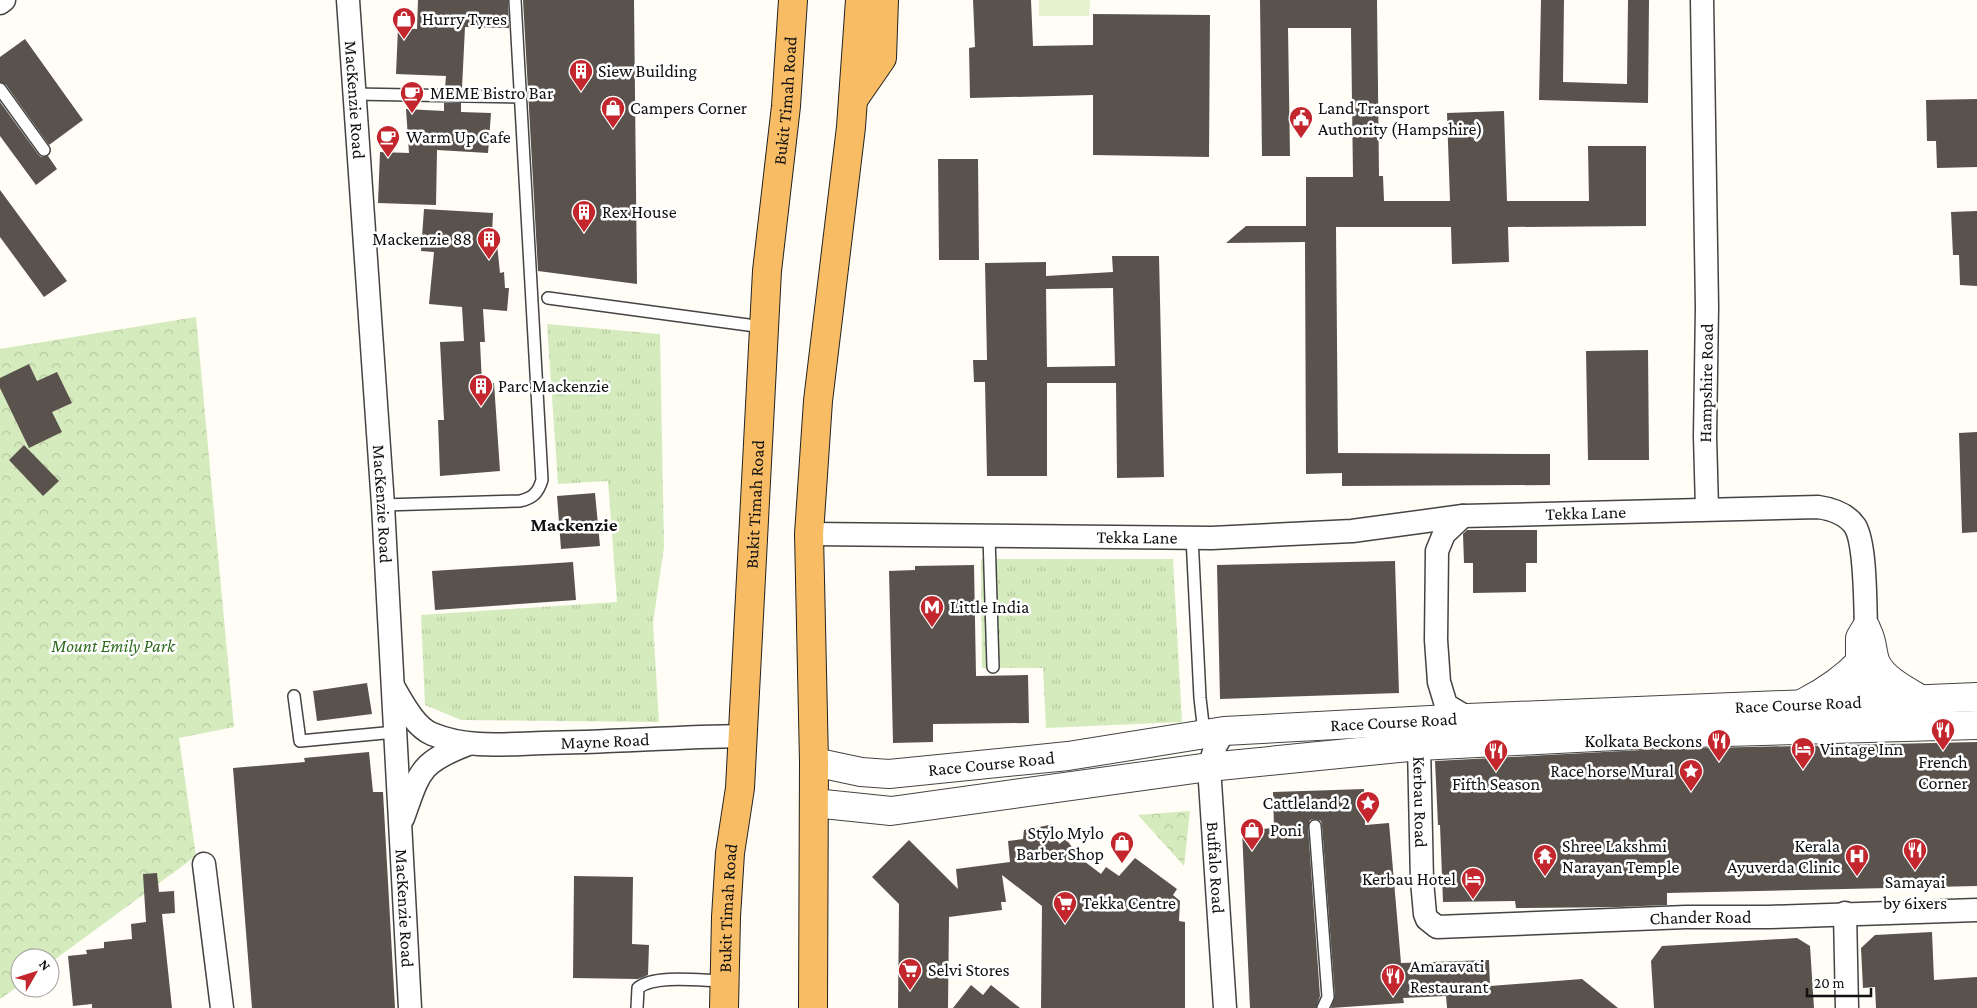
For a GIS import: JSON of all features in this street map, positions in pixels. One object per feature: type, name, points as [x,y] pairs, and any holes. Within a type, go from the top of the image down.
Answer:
[{"type":"highway","name":"Bukit Timah Road","points":[[724,1008],[730,853],[740,788],[741,736],[763,327],[767,271],[786,106],[794,0]]},
{"type":"highway","points":[[813,1008],[814,762],[809,534],[818,401],[840,233],[853,100],[860,0]]},
{"type":"highway","points":[[853,100],[882,58],[884,0]]},
{"type":"street","points":[[0,3],[4,0]]},
{"type":"street","name":"MacKenzie Road","points":[[348,0],[353,94],[383,505],[410,1008]]},
{"type":"street","name":"Hampshire Road","points":[[1702,0],[1707,307],[1705,436],[1708,509]]},
{"type":"street","points":[[1708,509],[1818,507],[1834,509],[1845,516],[1855,527],[1861,547],[1866,628],[1872,641],[1876,663],[1884,674],[1900,687],[1922,700]]},
{"type":"street","name":"Tekka Lane","points":[[809,534],[1192,537],[1352,530],[1462,516],[1603,514],[1708,509]]},
{"type":"street","points":[[1462,516],[1444,534],[1437,551],[1436,640],[1439,682],[1446,705],[1468,718]]},
{"type":"street","points":[[1866,628],[1860,638],[1860,662],[1866,702],[1875,713],[1884,719],[1909,726]]},
{"type":"street","points":[[1799,705],[1831,688],[1849,674],[1860,662]]},
{"type":"street","name":"Mayne Road","points":[[393,687],[409,712],[430,734],[468,744],[612,742],[656,738],[741,736]]},
{"type":"street","name":"Race Course Road","points":[[814,762],[861,772],[889,774],[1068,756],[1214,732],[1468,718],[1977,697]]},
{"type":"street","points":[[1403,722],[1414,730],[1419,746]]},
{"type":"street","name":"Race Course Road","points":[[814,803],[891,811],[1209,766],[1419,746],[1529,739],[1977,724]]},
{"type":"street","name":"Buffalo Road","points":[[1214,732],[1216,744],[1209,766],[1225,1008]]},
{"type":"street","name":"Mayne Road","points":[[400,823],[416,780],[430,762],[443,754],[468,744]]},
{"type":"street","name":"Kerbau Road","points":[[1419,746],[1422,881],[1427,919]]},
{"type":"street","points":[[1012,761],[1016,794]]},
{"type":"street","points":[[204,864],[222,1008]]},
{"type":"street","name":"Chander Road","points":[[1427,919],[1432,925],[1441,928],[1686,917],[1977,910]]},
{"type":"street","points":[[1844,913],[1847,1008]]},
{"type":"lane","points":[[383,505],[520,501],[530,499],[538,491],[542,480],[515,0]]},
{"type":"lane","points":[[0,89],[44,150]]},
{"type":"lane","points":[[353,94],[520,97]]},
{"type":"lane","points":[[548,298],[763,327]]},
{"type":"lane","points":[[989,536],[993,668]]},
{"type":"lane","points":[[1192,537],[1200,698],[1214,732]]},
{"type":"lane","points":[[294,696],[300,741],[395,732]]},
{"type":"lane","points":[[1315,826],[1328,997],[1323,1008]]},
{"type":"lane","points":[[637,1008],[638,988],[648,982],[672,980],[724,981]]},
{"type":"green space","points":[[1039,0],[1090,0],[1089,16],[1039,16]]},
{"type":"green space","name":"Mount Emily Park","points":[[196,317],[234,727],[179,738],[196,856],[60,956],[60,948],[10,948],[10,992],[0,999],[0,349]]},
{"type":"green space","points":[[547,324],[660,334],[664,547],[653,623],[659,722],[461,720],[425,705],[421,615],[617,602],[608,481],[558,484]]},
{"type":"green space","points":[[981,559],[1173,559],[1182,722],[1046,728],[1043,668],[982,668]]},
{"type":"green space","points":[[1190,811],[1184,866],[1138,815]]},
{"type":"building","points":[[418,0],[508,0],[509,28],[465,27],[462,88],[445,88],[446,76],[396,74],[398,28],[417,29]]},
{"type":"building","name":"Siew Building","points":[[523,0],[634,0],[637,284],[538,271]]},
{"type":"building","points":[[973,0],[1031,0],[1033,46],[1093,45],[1093,14],[1210,15],[1209,157],[1093,155],[1093,95],[970,98],[969,48],[975,47]]},
{"type":"building","points":[[1260,0],[1377,0],[1379,176],[1383,176],[1384,201],[1450,201],[1447,113],[1504,111],[1507,201],[1589,201],[1588,146],[1646,146],[1646,226],[1508,227],[1509,262],[1452,264],[1451,227],[1336,227],[1338,453],[1550,454],[1550,485],[1342,486],[1342,473],[1306,474],[1305,242],[1226,243],[1246,226],[1306,226],[1306,177],[1353,177],[1351,28],[1288,28],[1290,156],[1262,156]]},
{"type":"building","points":[[1541,0],[1564,0],[1563,82],[1627,84],[1628,0],[1649,0],[1648,103],[1539,100]]},
{"type":"building","points":[[25,39],[83,120],[49,145],[6,85],[0,82],[0,57]]},
{"type":"building","points":[[1977,99],[1977,167],[1937,168],[1936,141],[1927,141],[1926,100]]},
{"type":"building","points":[[0,102],[38,154],[41,157],[48,156],[57,169],[36,185],[0,136]]},
{"type":"building","points":[[444,103],[461,103],[461,112],[491,113],[488,153],[437,150],[436,205],[378,203],[380,152],[409,153],[406,109],[444,111]]},
{"type":"building","points":[[938,159],[978,159],[979,260],[939,260]]},
{"type":"building","points":[[0,190],[67,281],[44,297],[0,237]]},
{"type":"building","points":[[424,209],[493,213],[492,234],[496,234],[500,273],[504,272],[505,288],[509,288],[507,311],[483,309],[485,342],[480,342],[482,384],[494,383],[500,471],[440,476],[438,420],[444,420],[440,342],[464,341],[462,307],[429,304],[434,252],[421,251]]},
{"type":"building","points":[[1977,211],[1977,286],[1960,285],[1959,255],[1953,255],[1951,212]]},
{"type":"building","points":[[1112,256],[1159,256],[1164,477],[1117,478],[1116,383],[1047,383],[1047,476],[987,476],[985,382],[974,382],[973,360],[987,360],[985,263],[1046,262],[1046,276],[1113,272]],"holes":[[[1113,288],[1115,366],[1047,367],[1046,289]]]},
{"type":"building","points":[[1648,350],[1649,460],[1588,460],[1586,351]]},
{"type":"building","points":[[29,364],[37,381],[57,372],[72,403],[52,412],[62,432],[29,448],[0,388],[0,378]]},
{"type":"building","points":[[1977,432],[1977,532],[1962,533],[1959,433]]},
{"type":"building","points":[[24,445],[59,481],[43,496],[9,460]]},
{"type":"building","points":[[595,493],[600,546],[561,549],[557,496]]},
{"type":"building","points":[[1467,530],[1537,530],[1537,563],[1526,563],[1526,592],[1473,593],[1473,563],[1464,563],[1463,534]]},
{"type":"building","points":[[1395,561],[1399,693],[1220,699],[1217,565]]},
{"type":"building","points":[[573,562],[576,600],[435,610],[432,571]]},
{"type":"building","points":[[974,565],[976,676],[1028,675],[1029,723],[933,724],[933,742],[893,743],[889,571],[915,570],[915,566]]},
{"type":"building","points":[[367,683],[372,714],[317,721],[313,691]]},
{"type":"building","points":[[1977,742],[1977,886],[1667,893],[1667,905],[1618,907],[1516,908],[1515,901],[1443,902],[1435,761],[1661,749]]},
{"type":"building","points":[[369,752],[373,792],[383,792],[395,1008],[252,1008],[233,768],[305,762],[304,758]]},
{"type":"building","points":[[1364,789],[1365,825],[1389,823],[1401,963],[1489,960],[1490,986],[1582,979],[1618,1008],[1447,1008],[1446,996],[1403,998],[1404,1003],[1331,1008],[1335,996],[1322,825],[1321,821],[1315,819],[1310,820],[1308,827],[1320,996],[1316,1008],[1250,1008],[1242,830],[1274,828],[1273,792]]},
{"type":"building","points":[[1054,824],[1059,844],[1066,839],[1080,858],[1101,874],[1106,867],[1119,876],[1135,858],[1177,889],[1173,895],[1180,901],[1179,921],[1185,922],[1185,1008],[1041,1008],[1042,906],[1002,875],[1006,902],[1001,902],[1002,910],[949,917],[948,1008],[898,1008],[899,904],[872,877],[909,840],[958,889],[956,869],[1010,862],[1008,841],[1023,839],[1024,830]]},
{"type":"building","points":[[157,873],[159,892],[174,891],[175,913],[162,914],[172,1008],[92,1008],[92,1004],[73,1006],[68,956],[87,954],[86,950],[104,948],[104,942],[132,939],[131,924],[146,922],[143,874]]},
{"type":"building","points":[[574,876],[633,877],[632,944],[649,945],[648,975],[638,979],[573,978]]},
{"type":"building","points":[[1932,932],[1934,980],[1977,977],[1977,1008],[1876,1008],[1875,987],[1863,988],[1861,948],[1875,935]]},
{"type":"building","points":[[1797,938],[1810,946],[1814,1008],[1654,1008],[1651,961],[1662,946]]},
{"type":"building","points":[[971,985],[983,995],[991,985],[1020,1008],[953,1008]]},
{"type":"place","name":"Hurry Tyres","points":[[404,40]]},
{"type":"place","name":"Siew Building","points":[[581,92]]},
{"type":"place","name":"MEME Bistro Bar","points":[[412,114]]},
{"type":"place","name":"Campers Corner","points":[[613,129]]},
{"type":"place","name":"Land Transport Authority (Hampshire)","points":[[1301,139]]},
{"type":"place","name":"Warm Up Cafe","points":[[388,158]]},
{"type":"place","name":"Rex House","points":[[584,233]]},
{"type":"place","name":"Mackenzie 88","points":[[489,260]]},
{"type":"place","name":"Parc Mackenzie","points":[[481,407]]},
{"type":"place","name":"Little India","points":[[932,628]]},
{"type":"place","name":"French Corner","points":[[1943,751]]},
{"type":"place","name":"Kolkata Beckons","points":[[1719,762]]},
{"type":"place","name":"Vintage Inn","points":[[1803,770]]},
{"type":"place","name":"Fifth Season","points":[[1496,772]]},
{"type":"place","name":"Race horse Mural","points":[[1691,792]]},
{"type":"place","name":"Cattleland 2","points":[[1368,824]]},
{"type":"place","name":"Poni","points":[[1252,851]]},
{"type":"place","name":"Stylo Mylo Barber Shop","points":[[1122,864]]},
{"type":"place","name":"Samayai by 6ixers","points":[[1915,871]]},
{"type":"place","name":"Shree Lakshmi Narayan Temple","points":[[1545,877]]},
{"type":"place","name":"Kerala Ayuverda Clinic","points":[[1857,877]]},
{"type":"place","name":"Kerbau Hotel","points":[[1473,900]]},
{"type":"place","name":"Tekka Centre","points":[[1065,924]]},
{"type":"place","name":"Selvi Stores","points":[[910,991]]},
{"type":"place","name":"Amaravati Restaurant","points":[[1393,997]]},
{"type":"district","name":"Mackenzie","points":[[574,524]]}]
